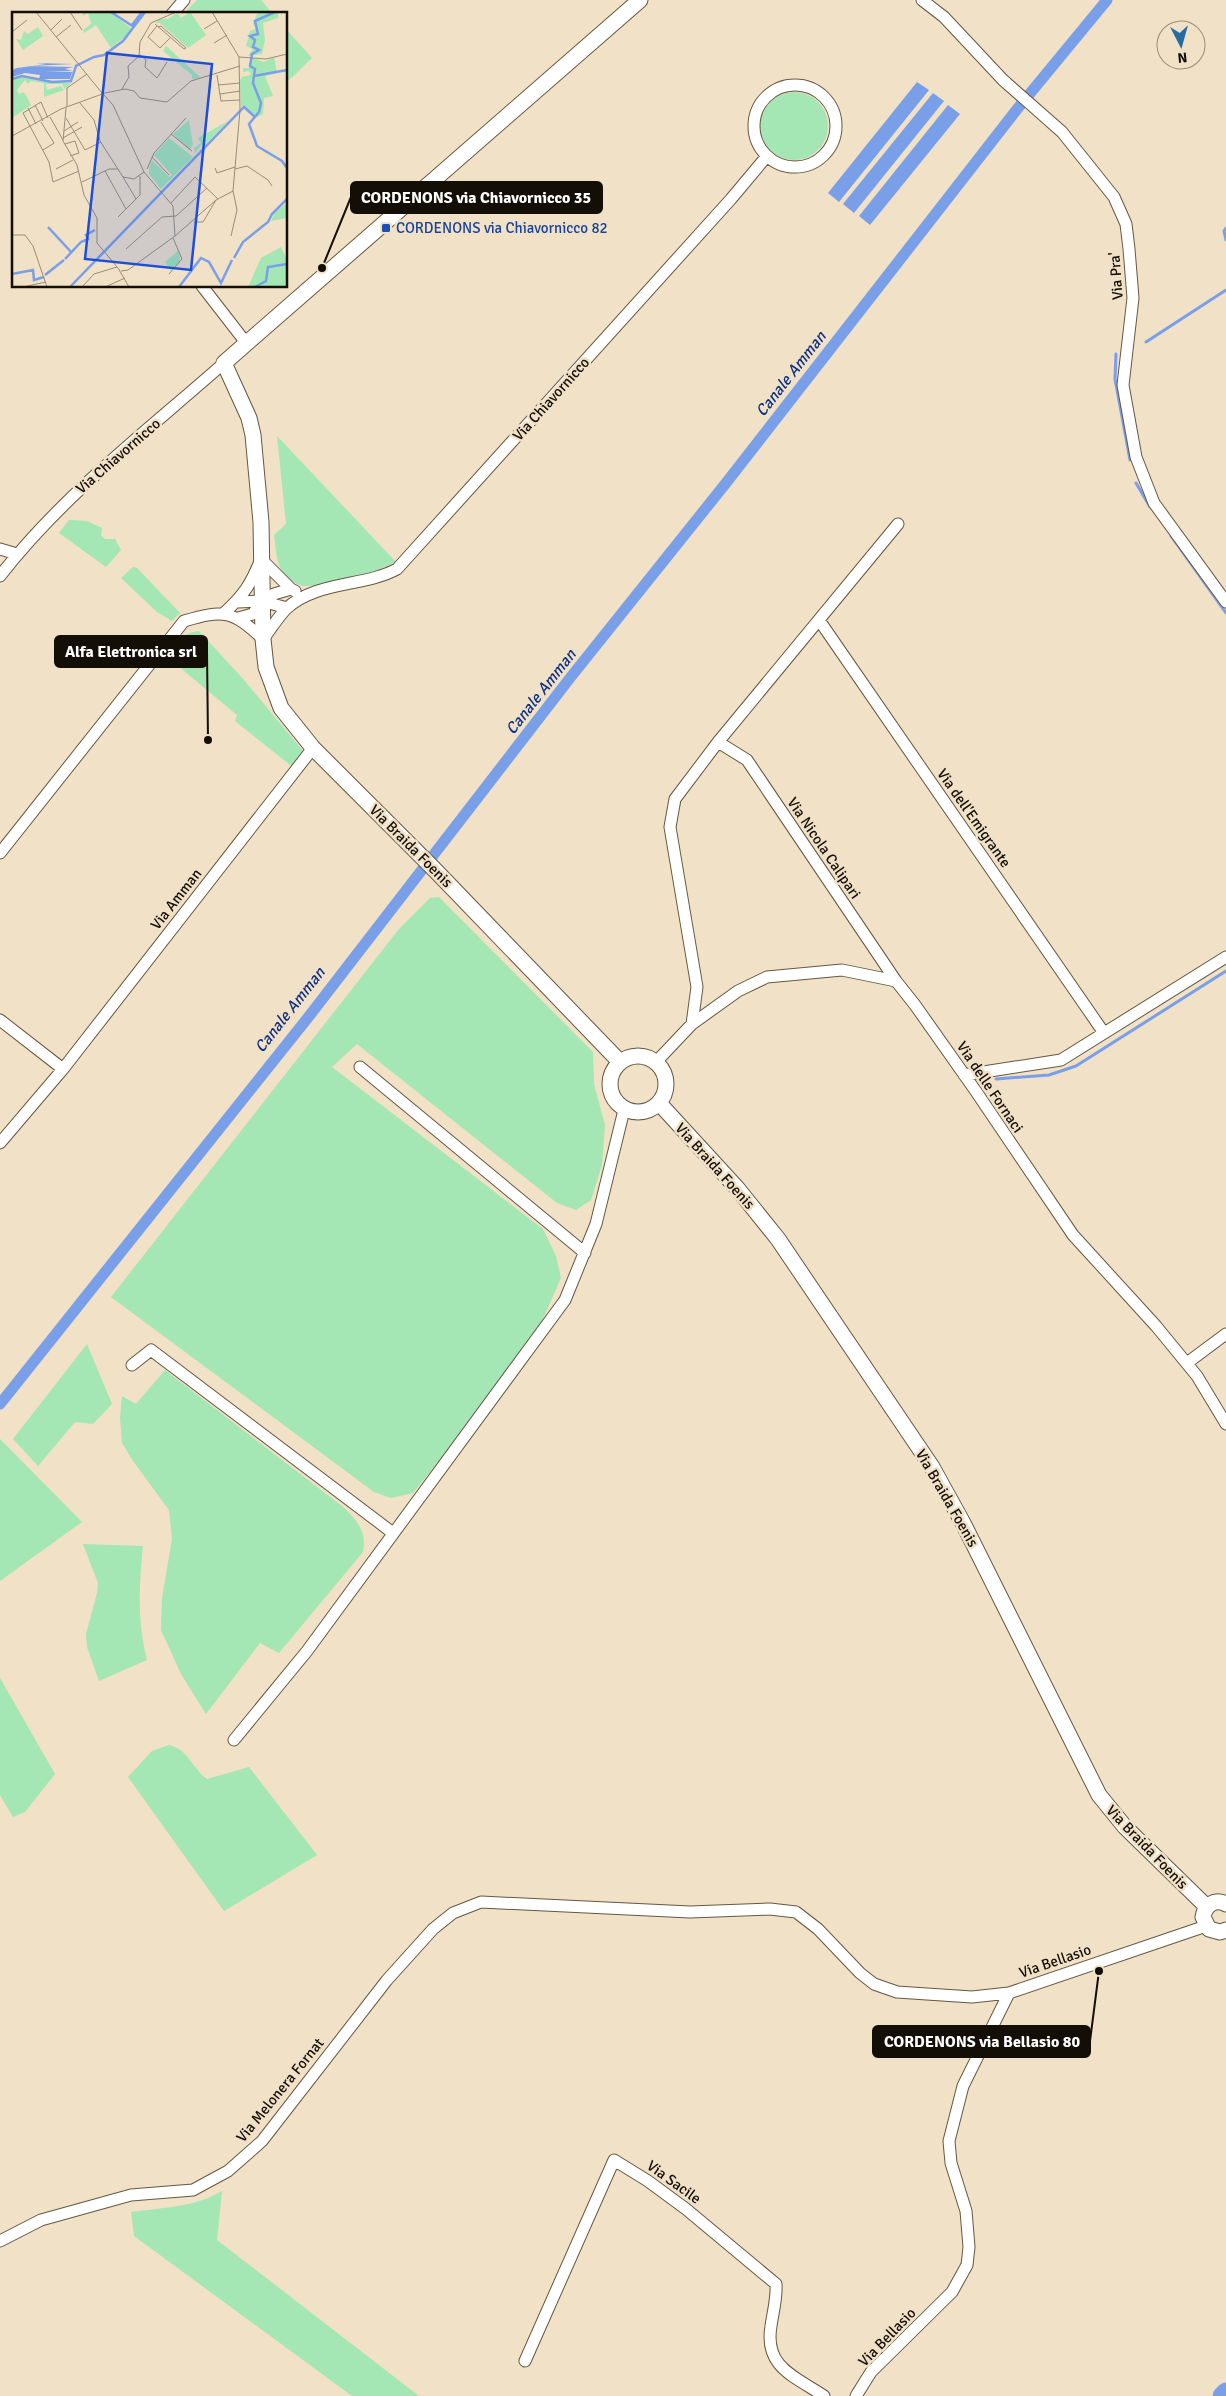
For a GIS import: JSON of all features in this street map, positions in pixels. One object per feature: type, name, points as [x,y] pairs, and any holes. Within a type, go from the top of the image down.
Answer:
[{"type":"street","points":[[174,12],[184,0]]},
{"type":"street","name":"Via Chiavornicco","points":[[0,576],[17,554],[75,494],[640,0]]},
{"type":"street","name":"Via Pra'","points":[[922,0],[944,17],[1016,91],[1062,132],[1114,197],[1126,224],[1133,298],[1132,323],[1124,369],[1124,396],[1136,457],[1154,502],[1226,602]]},
{"type":"street","points":[[792,84],[804,85],[823,95],[831,106],[837,123],[834,141],[825,155],[811,164],[794,167],[778,164],[767,156],[759,146],[754,129],[756,111],[763,100],[777,88],[792,84]]},
{"type":"street","name":"Via Chiavornicco","points":[[263,639],[286,608],[306,594],[384,576],[398,569],[731,199],[767,156]]},
{"type":"street","points":[[204,288],[247,344]]},
{"type":"street","points":[[224,363],[249,418],[253,435],[261,522],[262,601]]},
{"type":"street","points":[[692,1024],[697,986],[670,827],[675,799],[718,742],[898,524]]},
{"type":"street","points":[[0,549],[17,554]]},
{"type":"street","points":[[261,559],[292,589],[306,594]]},
{"type":"street","points":[[0,852],[184,621],[224,613],[237,602],[251,585],[261,559]]},
{"type":"street","points":[[238,618],[253,614],[262,601],[274,594],[292,589]]},
{"type":"street","points":[[237,602],[262,601],[286,608]]},
{"type":"street","name":"Via Braida Foenis","points":[[262,601],[266,668],[275,694],[294,726],[313,748],[435,870],[620,1062]]},
{"type":"street","points":[[224,613],[238,618],[263,639]]},
{"type":"street","name":"Via dell'Emigrante","points":[[819,620],[1104,1033]]},
{"type":"street","name":"Via Nicola Calipari","points":[[718,742],[747,760],[896,981]]},
{"type":"street","name":"Via Amman","points":[[0,1143],[63,1069],[313,748]]},
{"type":"street","points":[[964,1075],[1061,1060],[1226,957]]},
{"type":"street","points":[[656,1062],[692,1024],[738,991],[766,977],[842,970],[896,981]]},
{"type":"street","name":"Via delle Fornaci","points":[[896,981],[915,1005],[1074,1235],[1197,1376],[1226,1424]]},
{"type":"street","points":[[0,1020],[63,1069]]},
{"type":"street","points":[[638,1056],[656,1062],[662,1070],[666,1086],[664,1095],[658,1103],[644,1112],[624,1110],[614,1101],[609,1089],[611,1074],[620,1062],[638,1056]]},
{"type":"street","points":[[360,1067],[584,1252]]},
{"type":"street","name":"Via Braida Foenis","points":[[658,1103],[737,1188],[778,1239],[932,1467],[963,1523],[1098,1795],[1125,1827],[1207,1907]]},
{"type":"street","points":[[234,1740],[306,1651],[565,1300],[596,1224],[624,1110]]},
{"type":"street","points":[[1186,1363],[1226,1334]]},
{"type":"street","points":[[132,1365],[151,1350],[393,1534]]},
{"type":"street","name":"Via Melonera Fornat","points":[[0,2241],[42,2220],[131,2195],[193,2190],[228,2172],[262,2141],[387,1980],[433,1929],[453,1913],[481,1902],[690,1912],[770,1909],[796,1912],[818,1929],[860,1973],[874,1984],[897,1992],[934,1996],[972,1997],[1009,1993]]},
{"type":"street","points":[[1226,1904],[1216,1902],[1207,1907],[1203,1917],[1206,1926],[1213,1931],[1226,1930]]},
{"type":"street","name":"Via Bellasio","points":[[856,2396],[871,2372],[952,2292],[966,2265],[969,2247],[966,2211],[950,2158],[948,2140],[963,2086],[1009,1993],[1206,1926]]},
{"type":"street","name":"Via Sacile","points":[[525,2361],[614,2160],[648,2181],[686,2209],[776,2284],[768,2343],[773,2357],[781,2368],[824,2396]]},
{"type":"green space","points":[[197,0],[261,0],[271,12],[185,12]]},
{"type":"green space","points":[[288,31],[312,58],[288,81]]},
{"type":"green space","points":[[794,92],[807,94],[818,102],[826,113],[828,126],[826,139],[818,150],[807,158],[794,160],[781,158],[770,150],[762,139],[760,126],[762,113],[770,102],[781,94]]},
{"type":"green space","points":[[277,436],[396,562],[352,578],[327,584],[300,585],[287,577],[278,562],[274,535],[286,524]]},
{"type":"green space","points":[[69,520],[87,521],[102,528],[101,535],[105,539],[115,539],[121,550],[106,567],[59,533]]},
{"type":"green space","points":[[133,567],[137,568],[180,613],[172,621],[157,612],[121,578]]},
{"type":"green space","points":[[199,631],[244,680],[304,752],[294,768],[235,721],[237,715],[166,656],[183,636]]},
{"type":"green space","points":[[439,897],[593,1052],[594,1084],[605,1125],[602,1165],[591,1200],[576,1210],[557,1203],[357,1044],[332,1067],[543,1229],[556,1256],[561,1278],[532,1344],[413,1493],[391,1498],[374,1492],[111,1297],[399,929],[430,898]]},
{"type":"green space","points":[[87,1344],[112,1404],[93,1424],[75,1422],[38,1466],[13,1439]]},
{"type":"green space","points":[[165,1370],[342,1506],[360,1526],[364,1538],[363,1552],[279,1653],[260,1643],[206,1714],[181,1674],[161,1630],[162,1598],[172,1539],[169,1510],[122,1443],[120,1418],[122,1396],[136,1404]]},
{"type":"green space","points":[[0,1439],[82,1522],[0,1581]]},
{"type":"green space","points":[[83,1544],[143,1546],[140,1617],[147,1660],[99,1681],[87,1647],[86,1634],[98,1583]]},
{"type":"green space","points":[[0,1678],[55,1774],[25,1812],[13,1817],[0,1795]]},
{"type":"green space","points":[[169,1745],[181,1750],[207,1779],[249,1767],[317,1855],[224,1911],[128,1777],[152,1751]]},
{"type":"green space","points":[[222,2191],[217,2240],[419,2396],[352,2396],[134,2236],[131,2212],[190,2204]]},
{"type":"water","points":[[917,82],[929,90],[839,202],[828,193]]},
{"type":"water","points":[[933,93],[944,101],[854,213],[843,204]]},
{"type":"water","points":[[948,105],[960,114],[870,225],[859,216]]},
{"type":"waterway","name":"Canale Amman","points":[[0,1404],[310,1015],[570,678],[726,483],[1018,108],[1107,0]]},
{"type":"waterway","points":[[1226,228],[1224,231],[1226,240]]},
{"type":"waterway","points":[[1146,342],[1226,290]]},
{"type":"waterway","points":[[1116,354],[1115,379],[1130,460]]},
{"type":"waterway","points":[[1136,483],[1150,507]]},
{"type":"waterway","points":[[1171,536],[1226,613]]},
{"type":"waterway","points":[[996,1079],[1049,1075],[1076,1066],[1226,971]]},
{"type":"waterway","points":[[1222,2396],[1226,2392]]},
{"type":"place","name":"CORDENONS via Chiavornicco 82","points":[[386,228]]},
{"type":"place","name":"CORDENONS via Chiavornicco 35","points":[[322,268]]},
{"type":"place","name":"Alfa Elettronica srl","points":[[208,740]]},
{"type":"place","name":"CORDENONS via Bellasio 80","points":[[1099,1971]]}]
